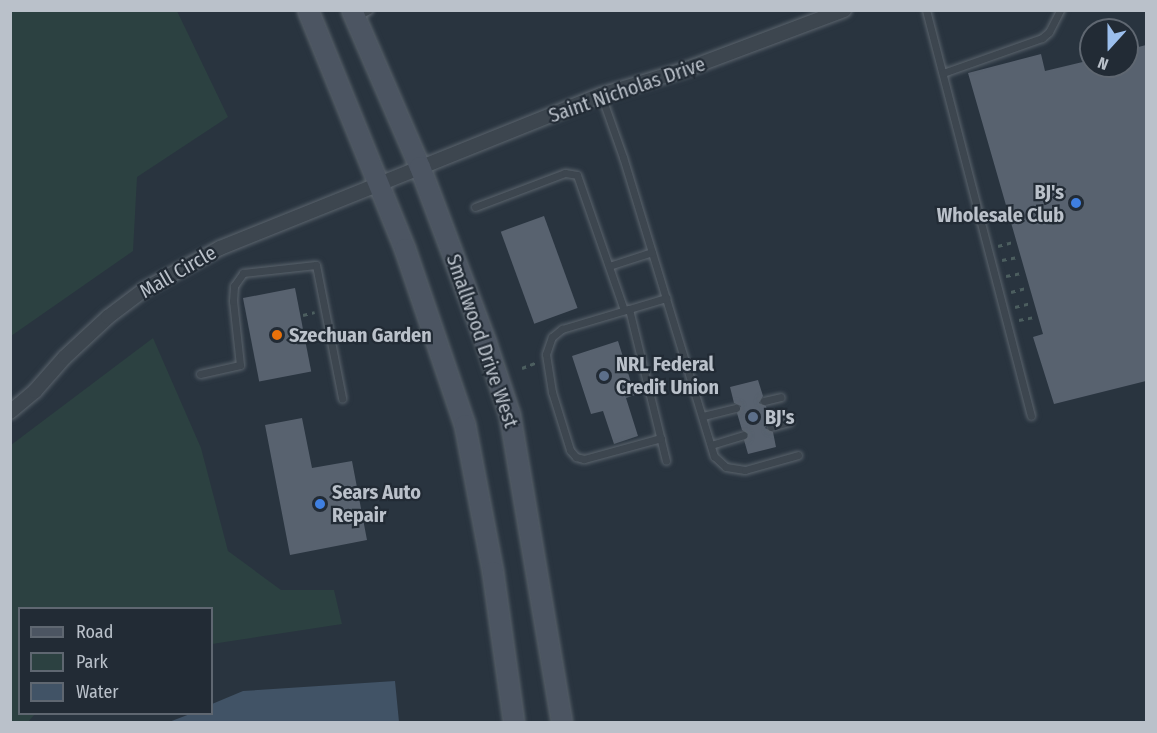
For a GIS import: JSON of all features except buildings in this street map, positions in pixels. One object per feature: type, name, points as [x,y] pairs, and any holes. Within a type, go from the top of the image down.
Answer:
[{"type":"main road","points":[[308,10],[378,183],[450,377],[465,425],[493,573],[514,723]]},
{"type":"main road","name":"Smallwood Drive West","points":[[359,13],[486,343],[510,416],[562,723]]},
{"type":"street","name":"Saint Nicholas Drive","points":[[378,183],[601,95],[687,69],[844,10]]},
{"type":"street","name":"Mall Circle","points":[[10,412],[35,391],[82,341],[145,289],[219,248],[378,183]]},
{"type":"lane","points":[[926,10],[1031,416]]},
{"type":"lane","points":[[943,73],[1042,38],[1049,32],[1060,10]]},
{"type":"lane","points":[[601,95],[717,461],[736,470],[756,468],[798,455]]},
{"type":"lane","points":[[475,207],[571,173],[580,179],[626,310],[666,461]]},
{"type":"lane","points":[[609,266],[652,252]]},
{"type":"lane","points":[[200,374],[240,365],[233,293],[234,286],[243,273],[316,265],[342,398]]},
{"type":"lane","points":[[661,438],[584,459],[576,457],[570,450],[552,392],[546,354],[552,337],[562,329],[666,298]]},
{"type":"lane","points":[[764,401],[781,397]]},
{"type":"lane","points":[[703,416],[736,408]]},
{"type":"lane","points":[[771,427],[789,422]]},
{"type":"lane","points":[[711,445],[743,435]]},
{"type":"path","points":[[991,263],[1018,257]]},
{"type":"path","points":[[995,279],[1022,273]]},
{"type":"path","points":[[999,294],[1026,288]]},
{"type":"path","points":[[1003,309],[1030,303]]},
{"type":"path","points":[[1007,323],[1034,317]]},
{"type":"path","points":[[522,368],[540,362]]},
{"type":"green space","points":[[11,10],[177,11],[228,117],[137,177],[133,251],[11,336]]},
{"type":"green space","points":[[153,338],[201,448],[228,551],[281,590],[334,590],[342,624],[213,644],[213,607],[18,607],[18,715],[34,715],[28,722],[11,722],[11,445]]},
{"type":"water","points":[[395,681],[399,722],[169,722],[187,715],[213,715],[213,704],[243,691]]},
{"type":"place","name":"BJ's Wholesale Club","points":[[1076,203]]},
{"type":"place","name":"Szechuan Garden","points":[[277,335]]},
{"type":"place","name":"NRL Federal Credit Union","points":[[604,376]]},
{"type":"place","name":"BJ's","points":[[753,417]]},
{"type":"place","name":"Sears Auto Repair","points":[[320,504]]}]
